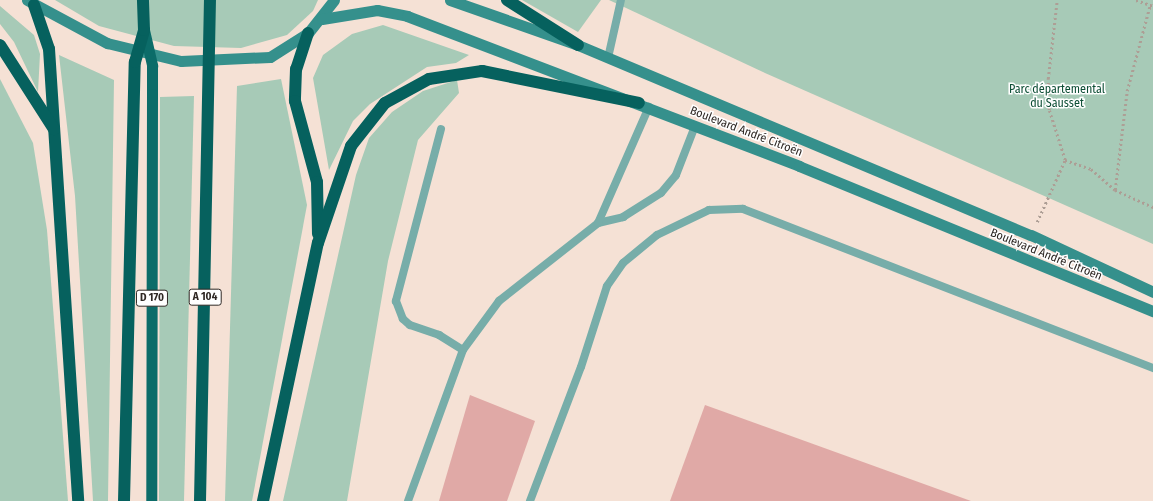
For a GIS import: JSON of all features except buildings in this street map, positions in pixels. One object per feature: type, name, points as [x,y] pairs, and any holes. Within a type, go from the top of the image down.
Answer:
[{"type":"highway","points":[[124,501],[135,62],[144,30],[143,0]]},
{"type":"highway","name":"A 104","points":[[200,501],[210,0]]},
{"type":"highway","points":[[506,0],[578,46]]},
{"type":"highway","points":[[31,3],[49,48],[78,501]]},
{"type":"highway","name":"D 170","points":[[144,30],[152,66],[151,501]]},
{"type":"highway","points":[[308,33],[296,69],[295,101],[317,182],[318,243]]},
{"type":"highway","points":[[0,44],[55,130]]},
{"type":"highway","points":[[263,501],[318,243],[351,146],[363,127],[385,103],[429,79],[482,71],[510,74],[644,105]]},
{"type":"main road","points":[[31,3],[107,43],[181,61],[270,57],[308,33],[322,19],[334,0]]},
{"type":"main road","name":"Boulevard André Citroën","points":[[450,0],[608,58],[1031,235],[1153,292]]},
{"type":"main road","name":"Boulevard André Citroën","points":[[322,19],[377,10],[392,12],[644,105],[1153,311]]},
{"type":"lane","points":[[608,58],[621,0]]},
{"type":"lane","points":[[598,223],[644,105]]},
{"type":"lane","points":[[408,501],[463,350],[499,301],[598,223],[623,217],[661,193],[676,176],[695,126]]},
{"type":"lane","points":[[441,129],[396,301],[403,319],[410,325],[439,335],[463,350]]},
{"type":"lane","points":[[530,501],[581,367],[607,286],[623,263],[657,235],[709,210],[743,209],[1153,368]]},
{"type":"path","points":[[1031,235],[1065,160],[1049,110],[1048,79],[1057,0]]},
{"type":"path","points":[[1115,190],[1127,90],[1152,5],[1136,0]]},
{"type":"path","points":[[1065,160],[1091,169],[1115,190],[1153,207]]},
{"type":"green space","points":[[55,0],[318,0],[313,11],[287,35],[241,48],[174,46],[99,26]]},
{"type":"green space","points":[[522,0],[601,0],[578,32]]},
{"type":"green space","name":"Parc départemental du Sausset","points":[[609,0],[1153,0],[1153,244],[765,73]]},
{"type":"green space","points":[[0,6],[34,35],[40,54],[38,92],[14,42],[0,24]]},
{"type":"green space","points":[[383,25],[469,55],[456,63],[427,67],[370,104],[353,121],[329,170],[313,78],[323,55],[352,34]]},
{"type":"green space","points":[[59,55],[114,80],[108,501],[93,501],[75,196]]},
{"type":"green space","points":[[0,79],[33,143],[47,230],[68,501],[0,501]]},
{"type":"green space","points":[[281,79],[307,205],[252,501],[225,501],[237,86]]},
{"type":"green space","points":[[457,80],[459,93],[418,140],[388,261],[347,501],[283,501],[356,175],[369,138],[392,112],[423,91]]},
{"type":"green space","points":[[194,96],[184,501],[159,501],[160,97]]}]
